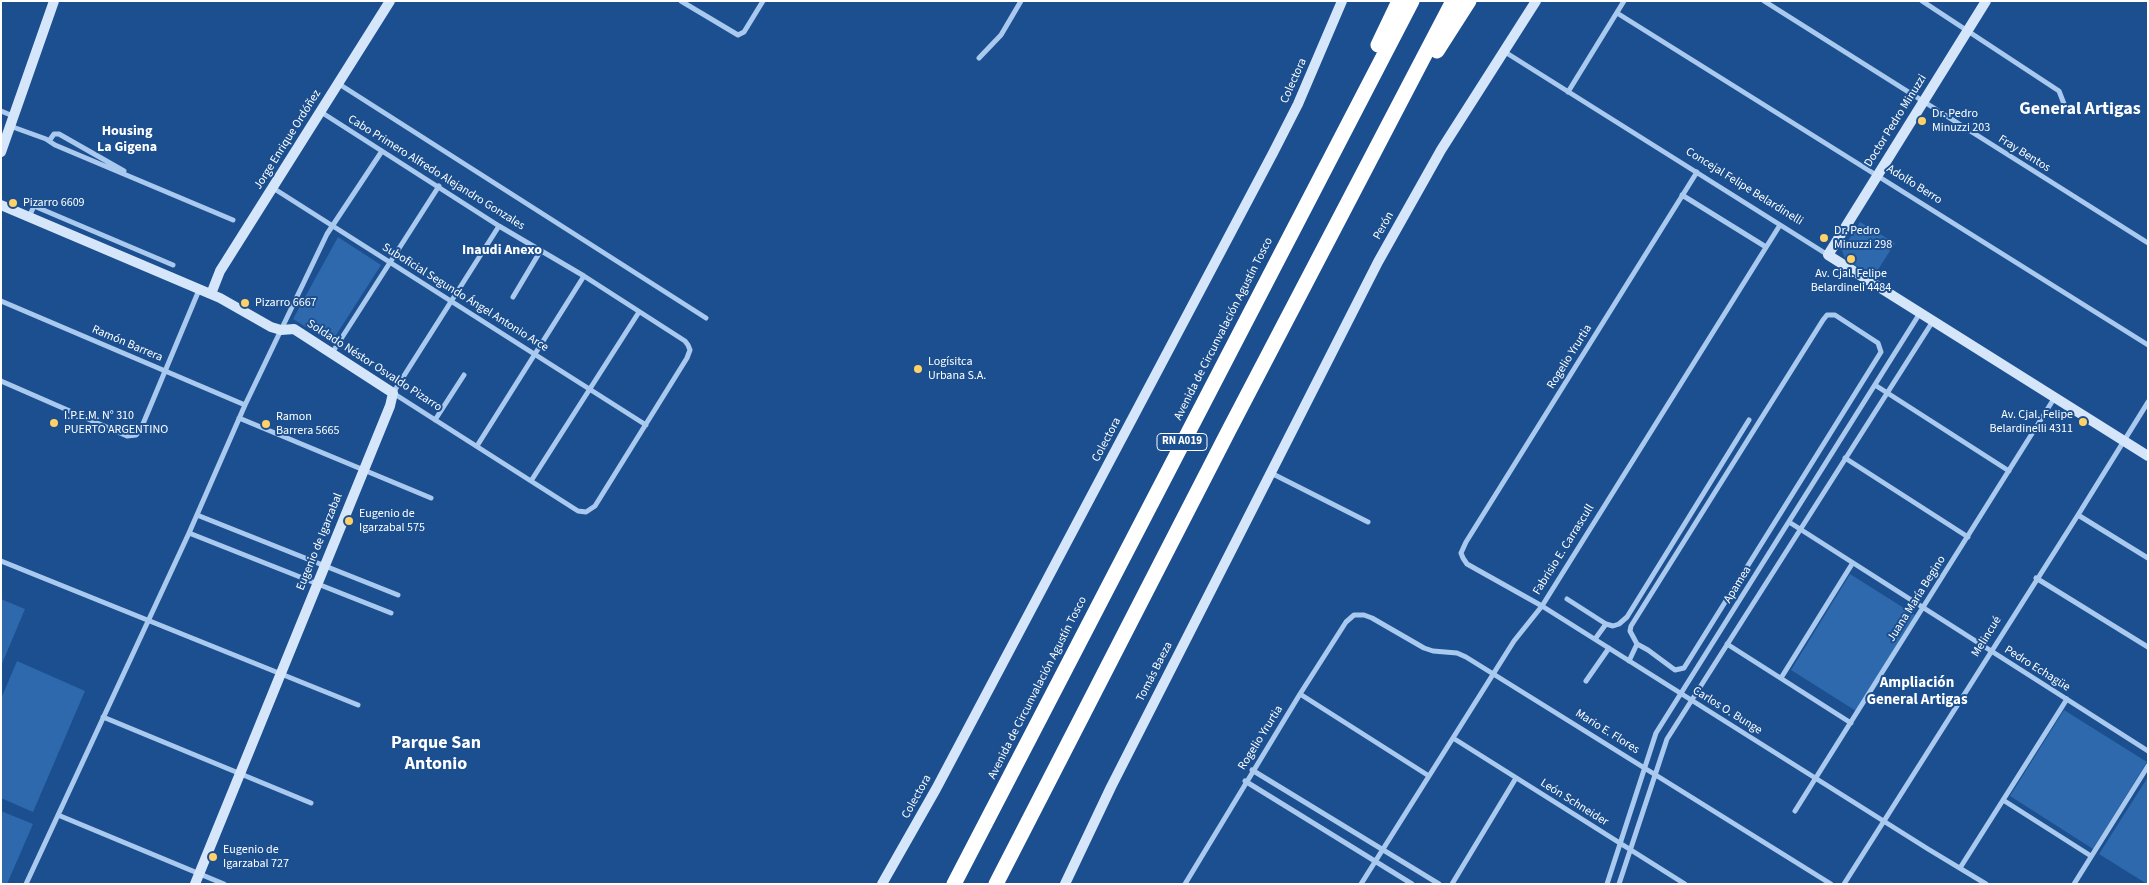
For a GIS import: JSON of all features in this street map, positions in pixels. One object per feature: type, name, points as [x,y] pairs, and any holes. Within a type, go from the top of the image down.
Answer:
[{"type":"highway","points":[[1292,231],[1341,116],[1399,1]]},
{"type":"highway","name":"Avenida de Circunvalación Agustín Tosco","points":[[954,884],[975,840],[1412,1]]},
{"type":"highway","name":"RN A019","points":[[996,884],[1453,1]]},
{"type":"highway","points":[[1392,119],[1469,1]]},
{"type":"highway","points":[[1003,884],[1029,819]]},
{"type":"highway","points":[[948,884],[975,840]]},
{"type":"street","points":[[1,152],[54,1]]},
{"type":"street","name":"Jorge Enrique Ordóñez","points":[[211,294],[220,271],[390,1]]},
{"type":"street","points":[[681,1],[738,35],[744,32],[763,1]]},
{"type":"street","points":[[979,58],[1001,35],[1021,1]]},
{"type":"street","name":"Colectora","points":[[882,884],[936,789],[1273,153],[1298,104],[1342,1]]},
{"type":"street","name":"Perón","points":[[1270,473],[1392,236],[1441,150],[1536,1]]},
{"type":"street","points":[[1568,92],[1624,1]]},
{"type":"street","name":"Fray Bentos","points":[[1764,1],[2148,243]]},
{"type":"street","points":[[1922,1],[2059,91],[2066,109]]},
{"type":"street","name":"Doctor Pedro Minuzzi","points":[[1828,255],[1986,1]]},
{"type":"street","name":"Adolfo Berro","points":[[1617,13],[1878,174],[2148,345]]},
{"type":"street","name":"Concejal Felipe Belardinelli","points":[[1505,52],[2148,456]]},
{"type":"street","points":[[339,84],[706,318]]},
{"type":"street","points":[[1,111],[12,121],[49,141],[233,220]]},
{"type":"street","name":"Cabo Primero Alfredo Alejandro Gonzales","points":[[321,112],[499,226],[584,276],[684,341],[690,350],[687,358],[646,424]]},
{"type":"street","points":[[49,141],[54,134],[59,134],[144,182]]},
{"type":"street","points":[[26,884],[189,533],[280,330],[332,226],[382,151]]},
{"type":"street","name":"Rogelio Yrurtia","points":[[1461,553],[1697,172]]},
{"type":"street","points":[[332,353],[439,186]]},
{"type":"street","name":"Suboficial Segundo Ángel Antonio Arce","points":[[273,188],[646,424]]},
{"type":"street","points":[[1682,195],[1766,247]]},
{"type":"street","name":"Soldado Néstor Osvaldo Pizarro","points":[[1,205],[211,294],[272,328],[280,330],[294,329],[578,511],[586,512],[595,506],[646,424]]},
{"type":"street","points":[[29,217],[34,206],[173,265]]},
{"type":"street","name":"Fabrisio E. Carrascull","points":[[1362,884],[1493,673],[1514,641],[1542,606],[1780,225]]},
{"type":"street","name":"Eugenio de Igarzabal","points":[[195,884],[390,406],[393,393],[450,300],[499,226]]},
{"type":"street","points":[[513,297],[541,250]]},
{"type":"street","points":[[477,446],[584,276]]},
{"type":"street","points":[[1,381],[127,436],[136,435],[140,431],[199,290]]},
{"type":"street","name":"Ramón Barrera","points":[[1,300],[245,405]]},
{"type":"street","points":[[531,481],[639,312]]},
{"type":"street","name":"Apamea","points":[[1607,884],[1656,733],[1920,313]]},
{"type":"street","points":[[1828,315],[1835,315],[1878,343],[1881,352],[1684,668],[1675,670],[1637,644],[1630,631],[1631,626],[1823,320],[1828,315]]},
{"type":"street","name":"Apamea","points":[[1619,884],[1667,739],[1933,321]]},
{"type":"street","points":[[435,420],[464,375]]},
{"type":"street","points":[[1875,385],[2009,471]]},
{"type":"street","name":"Juana María Begino","points":[[1796,811],[2055,397]]},
{"type":"street","name":"Melincué","points":[[1844,884],[2148,402]]},
{"type":"street","points":[[239,418],[431,498]]},
{"type":"street","points":[[1567,599],[1606,624],[1613,626],[1619,624],[1627,617],[1749,420]]},
{"type":"street","points":[[1845,458],[1968,536]]},
{"type":"street","points":[[1270,473],[1368,522]]},
{"type":"street","name":"Tomás Baeza","points":[[1065,884],[1111,787],[1270,473]]},
{"type":"street","points":[[196,515],[398,595]]},
{"type":"street","points":[[2078,515],[2148,558]]},
{"type":"street","name":"Pedro Echagüe","points":[[1789,522],[1852,564],[2148,751]]},
{"type":"street","points":[[189,533],[390,613]]},
{"type":"street","name":"Carlos O. Bunge","points":[[1461,553],[1467,564],[1542,606],[1986,884]]},
{"type":"street","points":[[2,561],[358,705]]},
{"type":"street","points":[[1781,678],[1852,564]]},
{"type":"street","points":[[2036,578],[2148,647]]},
{"type":"street","name":"Rogelio Yrurtia","points":[[1185,884],[1252,770],[1346,622],[1354,615],[1364,615]]},
{"type":"street","name":"Mario E. Flores","points":[[1364,615],[1424,648],[1433,651],[1458,653],[1493,673],[1831,884]]},
{"type":"street","points":[[1595,640],[1606,624]]},
{"type":"street","points":[[1629,661],[1637,644]]},
{"type":"street","points":[[1727,644],[1851,723]]},
{"type":"street","points":[[1586,681],[1608,648]]},
{"type":"street","points":[[1300,694],[1429,776]]},
{"type":"street","points":[[1960,868],[2067,699]]},
{"type":"street","points":[[103,717],[311,803]]},
{"type":"street","name":"León Schneider","points":[[1453,738],[1685,884]]},
{"type":"street","points":[[2074,884],[2148,766]]},
{"type":"street","points":[[1252,770],[1439,884]]},
{"type":"street","points":[[1452,884],[1516,778]]},
{"type":"street","points":[[1246,781],[1412,884]]},
{"type":"street","points":[[2003,800],[2091,856]]},
{"type":"street","points":[[58,814],[224,884]]},
{"type":"shaded area","points":[[1860,222],[1895,243],[1874,276],[1845,259],[1842,250]]},
{"type":"shaded area","points":[[338,237],[381,265],[331,343],[293,319]]},
{"type":"shaded area","points":[[1850,574],[1915,615],[1856,711],[1791,670]]},
{"type":"shaded area","points":[[1,599],[25,609],[1,666]]},
{"type":"shaded area","points":[[17,661],[85,691],[33,812],[1,798],[1,699]]},
{"type":"shaded area","points":[[2064,710],[2147,762],[2093,849],[2010,796]]},
{"type":"shaded area","points":[[2148,777],[2148,884],[2147,884],[2099,854]]},
{"type":"shaded area","points":[[1,811],[33,824],[7,884],[1,884]]},
{"type":"place","name":"Dr. Pedro Minuzzi 203","points":[[1922,121]]},
{"type":"place","name":"Pizarro 6609","points":[[13,203]]},
{"type":"place","name":"Dr. Pedro Minuzzi 298","points":[[1824,238]]},
{"type":"place","name":"Av. Cjal. Felipe Belardineli 4484","points":[[1851,259]]},
{"type":"place","name":"Pizarro 6667","points":[[245,303]]},
{"type":"place","name":"Logísitca Urbana S.A.","points":[[918,369]]},
{"type":"place","name":"Av. Cjal. Felipe Belardinelli 4311","points":[[2083,422]]},
{"type":"place","name":"I.P.E.M. N° 310 PUERTO ARGENTINO","points":[[54,423]]},
{"type":"place","name":"Ramon Barrera 5665","points":[[266,424]]},
{"type":"place","name":"Eugenio de Igarzabal 575","points":[[349,521]]},
{"type":"place","name":"Eugenio de Igarzabal 727","points":[[213,857]]},
{"type":"district","name":"General Artigas","points":[[2080,110]]},
{"type":"district","name":"Housing La Gigena","points":[[127,140]]},
{"type":"district","name":"Inaudi Anexo","points":[[502,251]]},
{"type":"district","name":"Ampliación General Artigas","points":[[1917,692]]},
{"type":"district","name":"Parque San Antonio","points":[[436,754]]}]
